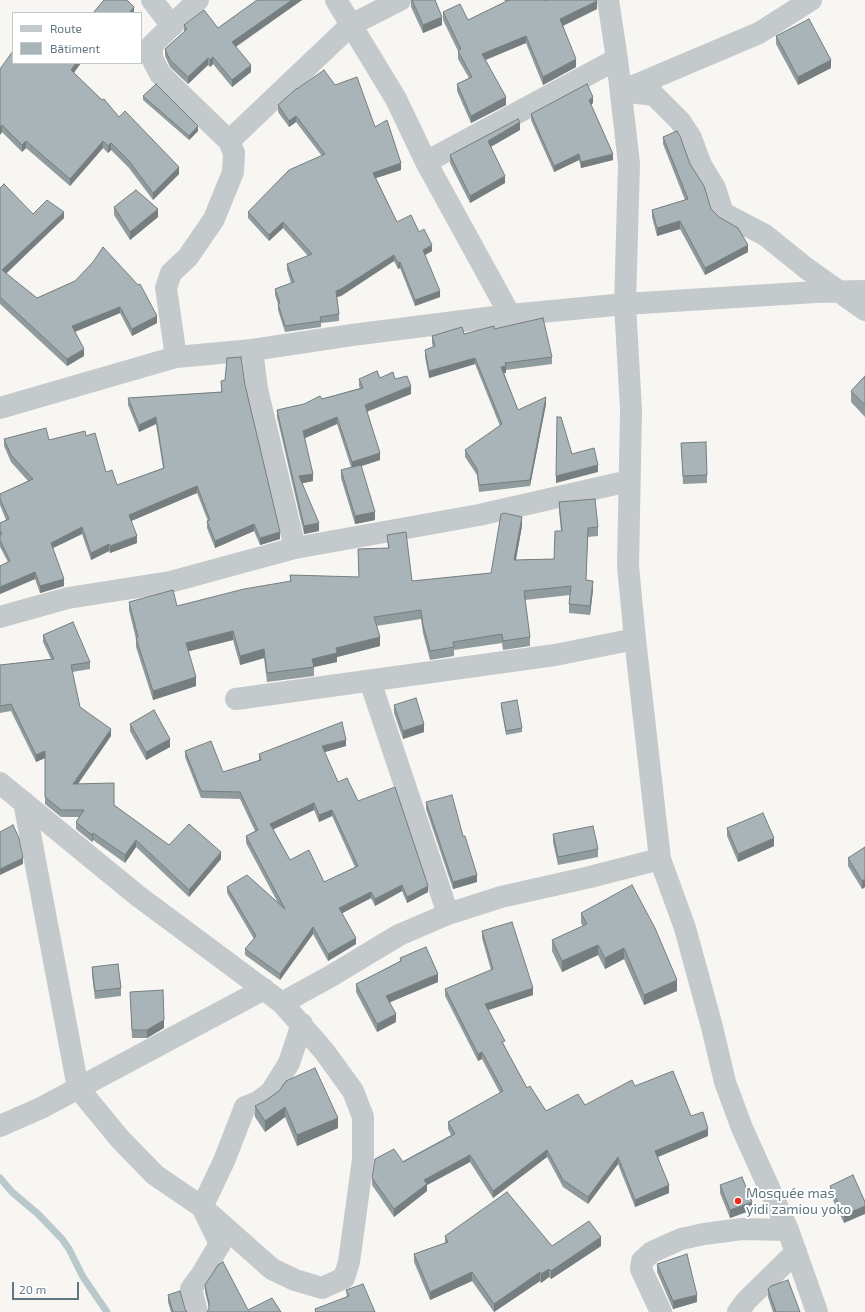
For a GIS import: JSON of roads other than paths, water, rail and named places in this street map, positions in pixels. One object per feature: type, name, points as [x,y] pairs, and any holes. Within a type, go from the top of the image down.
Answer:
[{"type":"street","points":[[152,0],[172,26]]},
{"type":"street","points":[[176,357],[166,288],[171,274],[188,256],[214,219],[233,172],[234,153],[229,141],[160,74],[152,58],[152,45],[198,0]]},
{"type":"street","points":[[336,0],[396,99],[426,162],[510,315]]},
{"type":"street","points":[[229,141],[351,25],[400,0]]},
{"type":"street","points":[[608,0],[617,59],[629,164],[625,304],[630,410],[628,566],[660,859],[685,928],[712,1027],[725,1082],[742,1128],[788,1230],[817,1312]]},
{"type":"street","points":[[621,91],[759,33],[811,0]]},
{"type":"street","points":[[426,162],[617,59]]},
{"type":"street","points":[[621,91],[654,95],[680,121],[691,138],[701,165],[715,188],[723,213],[765,235],[865,310]]},
{"type":"street","points":[[0,408],[176,357],[252,350],[352,335],[510,315],[625,304],[838,291],[865,291]]},
{"type":"street","points":[[252,350],[257,389],[294,548]]},
{"type":"street","points":[[0,617],[68,598],[170,582],[294,548],[479,515],[629,481]]},
{"type":"street","points":[[236,699],[555,655],[635,639]]},
{"type":"street","points":[[370,680],[448,914]]},
{"type":"street","points":[[0,783],[24,802],[138,896],[282,1003],[302,1024],[324,1051],[353,1091],[363,1117],[363,1159],[349,1262],[344,1278],[322,1288],[295,1280],[272,1269],[202,1207],[155,1175],[120,1139],[78,1088],[24,802]]},
{"type":"street","points":[[282,1003],[331,976],[399,935],[448,914],[502,897],[660,859]]},
{"type":"street","points":[[0,1126],[41,1108],[264,989]]},
{"type":"street","points":[[202,1207],[224,1161],[246,1108],[258,1102],[271,1092],[289,1063],[302,1024]]},
{"type":"street","points":[[197,1312],[191,1289],[220,1244],[202,1207]]},
{"type":"street","points":[[661,1312],[641,1269],[642,1261],[652,1252],[681,1239],[704,1234],[742,1229],[788,1230]]},
{"type":"street","points":[[738,1312],[746,1301],[796,1252]]},
{"type":"waterway","points":[[0,1178],[12,1192],[38,1214],[62,1239],[69,1249],[83,1277],[107,1312]]},
{"type":"place","name":"Mosquée mas yidi zamiou yoko","points":[[738,1201]]}]
